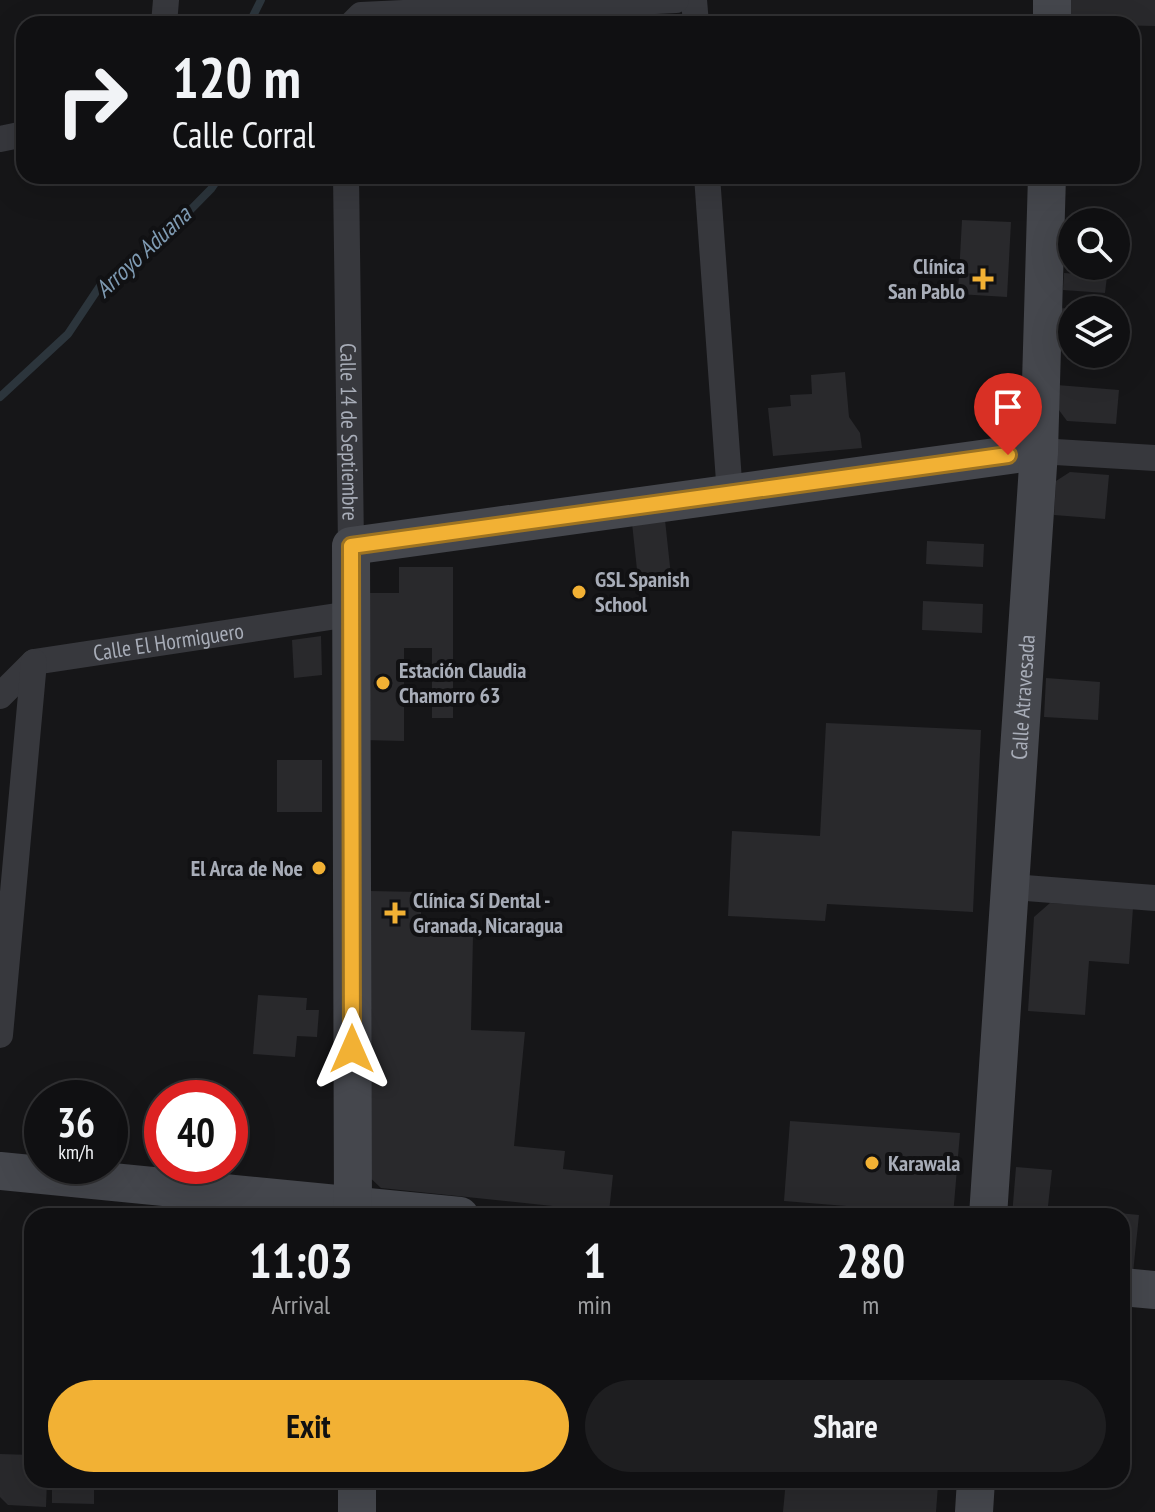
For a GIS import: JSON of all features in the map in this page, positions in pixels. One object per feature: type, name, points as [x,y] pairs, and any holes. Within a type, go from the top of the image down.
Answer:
[{"type":"street","points":[[360,16],[676,0]]},
{"type":"street","name":"Calle 14 de Septiembre","points":[[346,184],[351,546],[352,1208]]},
{"type":"street","points":[[708,184],[730,495]]},
{"type":"street","name":"Calle Atravesada","points":[[989,1208],[1039,451],[1047,184]]},
{"type":"street","points":[[351,546],[1039,451],[1155,458]]},
{"type":"street","name":"Calle El Hormiguero","points":[[34,662],[350,614]]},
{"type":"street","points":[[0,696],[34,662]]},
{"type":"street","points":[[0,1035],[34,662]]},
{"type":"street","points":[[1012,887],[1155,898]]},
{"type":"street","points":[[0,1171],[334,1208]]},
{"type":"street","points":[[1130,1288],[1155,1290]]},
{"type":"street","points":[[357,1488],[357,1512]]},
{"type":"street","points":[[974,1512],[976,1488]]},
{"type":"building","points":[[1071,0],[1155,0],[1155,26],[1140,26],[1140,16],[1066,16],[1065,6]]},
{"type":"building","points":[[962,220],[1011,222],[1007,297],[958,294]]},
{"type":"building","points":[[1064,280],[1107,280],[1105,293],[1063,290]]},
{"type":"building","points":[[845,372],[849,417],[860,433],[862,448],[773,456],[768,408],[791,406],[790,395],[812,394],[811,375]]},
{"type":"building","points":[[1057,385],[1119,390],[1116,424],[1067,421],[1056,406]]},
{"type":"building","points":[[1070,472],[1109,475],[1105,519],[1054,515],[1056,481]]},
{"type":"building","points":[[665,520],[671,576],[638,579],[632,523]]},
{"type":"building","points":[[927,541],[984,544],[983,567],[926,564]]},
{"type":"building","name":"Estación Claudia Chamorro 63","points":[[399,567],[453,567],[453,718],[432,718],[432,648],[404,648],[404,741],[363,740],[363,593],[399,593]]},
{"type":"building","points":[[923,601],[983,604],[982,633],[922,630]]},
{"type":"building","points":[[321,636],[322,675],[294,678],[292,640]]},
{"type":"building","points":[[1046,678],[1100,682],[1098,720],[1044,717]]},
{"type":"building","points":[[826,723],[981,730],[973,912],[827,904],[825,921],[728,916],[732,831],[820,836]]},
{"type":"building","points":[[277,760],[322,760],[322,812],[277,812]]},
{"type":"building","points":[[369,891],[421,892],[421,935],[473,936],[471,1030],[525,1032],[514,1146],[565,1151],[563,1169],[613,1175],[609,1208],[571,1208],[381,1188],[365,1173]]},
{"type":"building","points":[[1050,903],[1133,908],[1129,964],[1089,961],[1085,1015],[1028,1011],[1034,917]]},
{"type":"building","points":[[258,995],[307,998],[306,1010],[319,1010],[317,1037],[297,1036],[295,1057],[253,1054]]},
{"type":"building","name":"Karawala","points":[[790,1121],[960,1133],[954,1208],[871,1208],[784,1201]]},
{"type":"building","points":[[1016,1167],[1052,1170],[1048,1206],[1068,1208],[1013,1208]]},
{"type":"building","points":[[1130,1214],[1139,1215],[1133,1273],[1130,1273]]},
{"type":"building","points":[[0,1454],[24,1455],[24,1488],[47,1488],[46,1507],[8,1505],[0,1497]]},
{"type":"building","points":[[52,1488],[94,1488],[94,1504],[52,1503]]},
{"type":"building","points":[[785,1488],[938,1488],[936,1512],[783,1512]]},
{"type":"waterway","name":"Arroyo Aduana","points":[[253,16],[261,0]]},
{"type":"waterway","name":"Arroyo Aduana","points":[[0,397],[68,334],[100,286],[153,248],[214,184]]},
{"type":"place","name":"Clínica San Pablo","points":[[983,279]]},
{"type":"place","name":"GSL Spanish School","points":[[579,592]]},
{"type":"place","name":"Estación Claudia Chamorro 63","points":[[383,683]]},
{"type":"place","name":"El Arca de Noe","points":[[319,868]]},
{"type":"place","name":"Clínica Sí Dental - Granada, Nicaragua","points":[[395,913]]},
{"type":"place","name":"Karawala","points":[[872,1163]]},
{"type":"route","points":[[352,1049],[351,546],[1008,455]]}]
